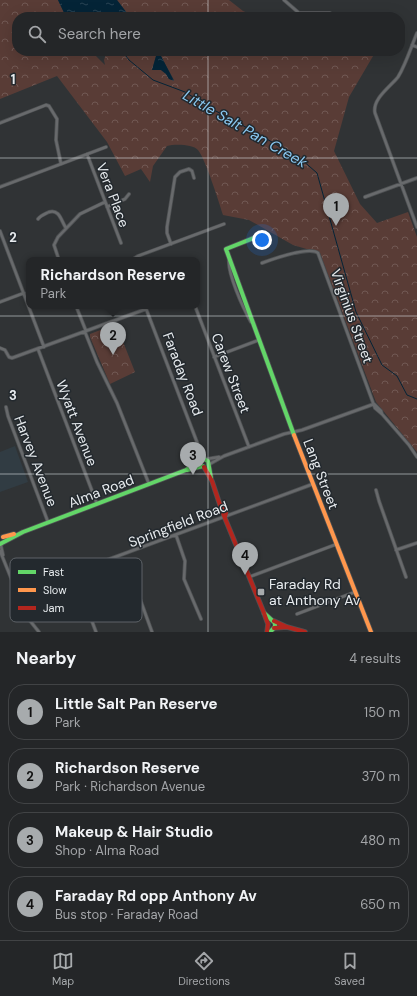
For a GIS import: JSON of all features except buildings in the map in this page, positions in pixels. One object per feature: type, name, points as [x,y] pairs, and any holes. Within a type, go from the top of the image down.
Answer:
[{"type":"main road","name":"Lang Street","points":[[256,237],[226,249],[241,286],[259,340],[313,484],[370,632]]},
{"type":"main road","points":[[204,464],[207,459]]},
{"type":"main road","name":"Alma Road","points":[[2,539],[204,464]]},
{"type":"main road","name":"Faraday Road","points":[[204,464],[226,513],[225,517],[264,613],[268,625],[267,632]]},
{"type":"main road","name":"Faraday Road","points":[[264,613],[273,621]]},
{"type":"main road","points":[[272,629],[268,625],[269,621],[305,632]]},
{"type":"main road","points":[[272,629],[276,625],[273,621]]},
{"type":"main road","points":[[272,629],[287,627]]},
{"type":"street","points":[[284,0],[298,12]]},
{"type":"street","points":[[417,33],[398,76],[374,107],[417,227]]},
{"type":"street","points":[[412,45],[417,47]]},
{"type":"street","points":[[0,123],[46,105],[49,106],[57,119],[56,140],[61,164]]},
{"type":"street","points":[[0,187],[106,147]]},
{"type":"street","name":"Vera Place","points":[[87,154],[121,243]]},
{"type":"street","points":[[172,244],[167,233],[167,227],[175,177],[180,172],[189,168],[192,171],[194,178]]},
{"type":"street","points":[[365,197],[417,178]]},
{"type":"street","points":[[107,207],[125,199],[129,194]]},
{"type":"street","points":[[58,257],[54,248],[54,242],[58,237],[80,214],[105,202]]},
{"type":"street","points":[[38,219],[52,211],[56,212],[59,214],[66,228]]},
{"type":"street","points":[[136,257],[224,224]]},
{"type":"street","points":[[0,231],[26,298]]},
{"type":"street","name":"Virginius Street","points":[[262,263],[291,253],[314,251],[318,253],[374,404],[412,449],[417,458]]},
{"type":"street","points":[[0,302],[24,293]]},
{"type":"street","points":[[30,309],[44,347]]},
{"type":"street","points":[[77,309],[97,362],[120,409],[149,484]]},
{"type":"street","points":[[0,348],[4,349],[7,356],[12,358],[86,331],[140,309]]},
{"type":"street","name":"Faraday Road","points":[[146,309],[204,464]]},
{"type":"street","name":"Carew Street","points":[[196,309],[248,447]]},
{"type":"street","points":[[214,357],[259,340]]},
{"type":"street","name":"Wyatt Avenue","points":[[38,349],[97,504]]},
{"type":"street","name":"Alma Road","points":[[204,464],[286,433],[302,430],[374,404]]},
{"type":"street","name":"Harvey Avenue","points":[[6,407],[8,416],[48,522]]},
{"type":"street","name":"Faraday Road","points":[[200,450],[207,459]]},
{"type":"street","name":"Alma Road","points":[[207,459],[224,456]]},
{"type":"street","name":"Springfield Road","points":[[113,558],[313,484]]},
{"type":"street","points":[[376,490],[406,577]]},
{"type":"street","points":[[176,535],[186,561],[184,579],[201,619]]},
{"type":"street","points":[[2,539],[1,546],[3,557]]},
{"type":"street","points":[[396,550],[417,543]]},
{"type":"street","points":[[249,577],[336,544]]},
{"type":"street","points":[[0,551],[10,574]]},
{"type":"street","points":[[296,614],[355,592]]},
{"type":"street","points":[[142,604],[152,632]]},
{"type":"street","points":[[31,622],[38,632]]},
{"type":"street","points":[[92,622],[96,632]]},
{"type":"shaded area","points":[[15,446],[28,482],[0,492],[0,452]]},
{"type":"green space","points":[[0,0],[58,0],[64,12],[12,12],[12,56],[96,56],[105,65],[105,56],[156,56],[152,70],[161,70],[169,79],[174,80],[161,56],[373,56],[349,97],[334,151],[360,204],[377,223],[408,212],[417,237],[417,452],[376,402],[320,253],[293,245],[249,220],[223,215],[212,181],[201,155],[196,148],[179,145],[167,146],[153,166],[150,182],[141,169],[125,176],[107,142],[57,76],[0,99]]},
{"type":"green space","points":[[117,0],[229,0],[245,12],[126,12]]},
{"type":"green space","points":[[116,324],[135,372],[110,384],[90,334]]},
{"type":"water","points":[[58,0],[117,0],[126,12],[64,12]]},
{"type":"water","points":[[156,56],[161,56],[174,81],[169,79],[161,70],[152,70]]},
{"type":"waterway","name":"Little Salt Pan Creek","points":[[126,56],[153,80],[185,92],[301,159],[317,173],[356,312],[382,365],[397,376],[407,395],[417,399]]},
{"type":"traffic: fast","points":[[256,237],[226,249],[294,435]]},
{"type":"traffic: fast","points":[[0,544],[23,532],[186,470],[204,459],[208,461],[211,478]]},
{"type":"traffic: fast","points":[[187,470],[203,466]]},
{"type":"traffic: fast","points":[[264,613],[275,623],[275,627],[270,632]]},
{"type":"traffic: slow","points":[[294,435],[371,632]]},
{"type":"traffic: slow","points":[[3,537],[14,534]]},
{"type":"traffic: jam","points":[[204,467],[212,481],[222,511],[264,613],[268,624],[267,632]]},
{"type":"traffic: jam","points":[[222,505],[226,513],[225,517]]},
{"type":"traffic: jam","points":[[274,621],[287,627],[305,632]]},
{"type":"traffic: jam","points":[[274,628],[287,627]]},
{"type":"place","name":"Little Salt Pan Reserve","points":[[336,226]]},
{"type":"place","name":"Richardson Reserve","points":[[113,355]]},
{"type":"place","name":"Makeup & Hair Studio","points":[[193,475]]},
{"type":"place","name":"Faraday Rd opp Anthony Av","points":[[245,575]]},
{"type":"place","name":"Faraday Rd at Anthony Av","points":[[261,592]]}]
